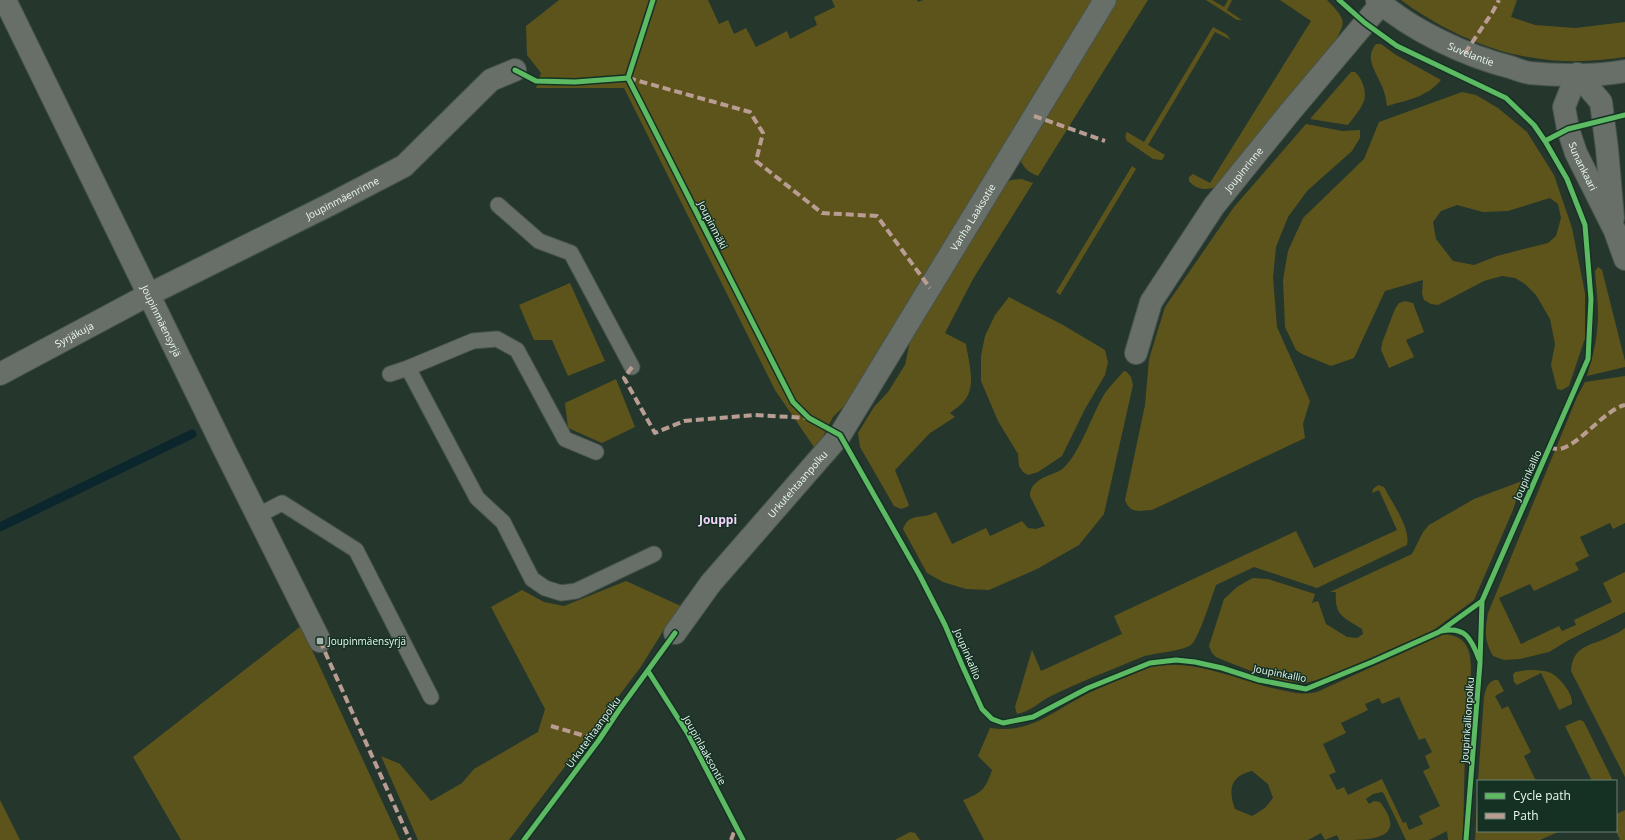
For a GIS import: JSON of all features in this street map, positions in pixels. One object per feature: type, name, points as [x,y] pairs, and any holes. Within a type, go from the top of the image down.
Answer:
[{"type":"street","name":"Joupinmäensyrjä","points":[[5,0],[148,295],[320,642]]},
{"type":"street","name":"Vanha Laaksotie","points":[[840,435],[1105,0]]},
{"type":"street","name":"Suvelantie","points":[[1379,2],[1417,28],[1465,53],[1500,65],[1529,73],[1577,74],[1625,71]]},
{"type":"street","name":"Joupinrinne","points":[[1136,353],[1151,302],[1214,206],[1379,2]]},
{"type":"street","name":"Joupinmäenrinne","points":[[148,295],[404,166],[491,80],[515,70]]},
{"type":"street","name":"Sunankaari","points":[[1615,231],[1606,141],[1600,102],[1577,74],[1564,107],[1568,129],[1576,153],[1615,231],[1625,259]]},
{"type":"street","name":"Syrjäkuja","points":[[0,374],[148,295]]},
{"type":"street","name":"Urkutehtaanpolku","points":[[675,633],[711,583],[840,435]]},
{"type":"lane","points":[[498,205],[539,241],[571,253],[632,367]]},
{"type":"lane","points":[[390,374],[473,341],[497,339],[517,350],[565,439],[596,452]]},
{"type":"lane","points":[[408,368],[477,498],[503,522],[532,579],[546,588],[561,593],[576,591],[654,554]]},
{"type":"lane","points":[[257,516],[282,503],[356,550],[431,697]]},
{"type":"shaded area","points":[[559,0],[708,0],[719,24],[728,20],[734,34],[746,28],[756,47],[787,31],[790,39],[817,25],[814,17],[835,7],[832,0],[917,0],[918,2],[923,0],[1095,0],[851,399],[833,417],[816,450],[775,390],[624,88],[536,88],[541,73],[527,55],[526,26]]},
{"type":"shaded area","points":[[1115,0],[1148,0],[1038,176],[1035,175],[1026,169],[1021,162],[1023,156]]},
{"type":"shaded area","points":[[1206,0],[1212,0],[1224,7],[1228,0],[1232,0],[1227,10],[1242,20],[1237,20]]},
{"type":"shaded area","points":[[1280,0],[1327,0],[1342,18],[1343,22],[1340,32],[1332,47],[1215,187],[1208,189],[1194,186],[1189,181],[1189,177],[1193,174],[1210,183],[1311,21]]},
{"type":"shaded area","points":[[1401,0],[1517,0],[1511,17],[1535,25],[1575,28],[1625,22],[1625,57],[1589,61],[1564,61],[1511,54],[1461,36],[1429,19]]},
{"type":"shaded area","points":[[1213,27],[1226,34],[1231,40],[1215,32],[1148,145],[1165,155],[1162,160],[1153,159],[1127,141],[1126,133],[1127,132],[1144,142]]},
{"type":"shaded area","points":[[1376,44],[1381,44],[1396,55],[1441,80],[1436,86],[1417,97],[1387,106],[1384,91],[1373,68],[1371,58],[1371,54]]},
{"type":"shaded area","points":[[1351,72],[1355,72],[1362,81],[1365,97],[1361,107],[1348,125],[1310,119]]},
{"type":"shaded area","points":[[1462,92],[1476,95],[1498,108],[1527,132],[1554,175],[1572,228],[1585,293],[1585,338],[1569,386],[1562,390],[1557,389],[1551,365],[1555,344],[1550,319],[1536,295],[1525,284],[1515,278],[1502,276],[1484,281],[1438,305],[1431,304],[1424,300],[1422,294],[1423,280],[1385,291],[1354,358],[1331,366],[1296,350],[1285,327],[1283,280],[1288,251],[1303,218],[1364,159],[1379,122]],"holes":[[[1550,198],[1558,204],[1561,218],[1556,236],[1548,243],[1497,256],[1474,265],[1453,261],[1436,239],[1433,222],[1441,211],[1457,205],[1483,212],[1508,211]]]},
{"type":"shaded area","points":[[1306,124],[1342,131],[1360,130],[1360,138],[1352,151],[1307,191],[1288,217],[1276,247],[1273,277],[1277,327],[1310,401],[1303,424],[1305,438],[1152,510],[1132,510],[1125,500],[1145,405],[1149,359],[1165,307],[1234,207]]},
{"type":"shaded area","points":[[1132,166],[1136,169],[1060,295],[1056,292]]},
{"type":"shaded area","points":[[1021,179],[1033,183],[973,279],[945,333],[966,344],[971,376],[970,389],[967,398],[950,413],[955,417],[930,433],[895,470],[909,505],[901,509],[894,506],[860,447],[858,433],[874,407],[888,392],[905,365],[910,341],[919,318],[1005,184],[1011,180]]},
{"type":"shaded area","points":[[1598,267],[1602,270],[1625,361],[1625,367],[1587,376],[1598,323],[1595,271]]},
{"type":"shaded area","points":[[570,283],[605,361],[568,376],[552,340],[534,340],[519,305]]},
{"type":"shaded area","points":[[1009,297],[1063,325],[1105,350],[1108,362],[1105,375],[1085,409],[1062,456],[1038,472],[1028,475],[1023,472],[1019,466],[1018,454],[998,421],[981,381],[981,356],[985,336],[995,315]]},
{"type":"shaded area","points":[[1405,301],[1413,303],[1424,332],[1406,340],[1414,357],[1389,368],[1381,350],[1382,343],[1395,309],[1399,303]]},
{"type":"shaded area","points":[[1124,371],[1131,377],[1133,385],[1104,514],[1079,545],[1037,569],[989,590],[966,589],[943,582],[927,573],[903,529],[906,522],[914,518],[927,516],[936,512],[952,544],[986,528],[990,536],[1022,521],[1028,528],[1036,529],[1045,526],[1030,496],[1033,486],[1041,479],[1061,470],[1067,465],[1078,448],[1103,396]]},
{"type":"shaded area","points":[[1625,376],[1625,523],[1613,529],[1610,523],[1580,537],[1589,556],[1575,563],[1579,570],[1534,591],[1530,584],[1499,598],[1521,644],[1559,626],[1562,631],[1576,625],[1574,620],[1612,602],[1603,583],[1625,572],[1625,612],[1567,641],[1549,652],[1520,659],[1504,660],[1493,656],[1488,645],[1486,635],[1488,613],[1577,397],[1585,382]]},
{"type":"shaded area","points":[[616,379],[635,427],[602,443],[568,428],[565,403]]},
{"type":"shaded area","points":[[1522,481],[1513,510],[1474,600],[1431,632],[1327,677],[1309,682],[1287,681],[1262,675],[1216,657],[1212,653],[1209,646],[1224,599],[1237,587],[1253,578],[1268,579],[1315,594],[1312,603],[1318,601],[1326,624],[1347,637],[1357,638],[1363,634],[1362,629],[1342,616],[1337,607],[1336,593],[1330,592],[1412,554],[1423,532],[1429,525],[1474,499]]},
{"type":"shaded area","points":[[1378,485],[1384,487],[1404,523],[1407,545],[1317,588],[1254,567],[1216,585],[1205,616],[1192,644],[1176,650],[1142,657],[1072,686],[1049,697],[1027,711],[1017,714],[1015,707],[1032,650],[1041,671],[1122,634],[1114,616],[1296,531],[1314,568],[1397,530],[1379,490],[1372,493],[1373,489]]},
{"type":"shaded area","points":[[626,581],[683,607],[665,628],[640,668],[509,840],[418,840],[381,756],[400,764],[431,801],[462,783],[474,769],[538,732],[545,709],[491,607],[522,590],[544,602],[564,606]]},
{"type":"shaded area","points":[[301,626],[400,840],[181,840],[133,757]]},
{"type":"shaded area","points":[[1625,628],[1625,777],[1571,671],[1575,656],[1585,647]]},
{"type":"shaded area","points":[[1444,634],[1460,638],[1469,652],[1471,668],[1465,746],[1463,840],[1448,840],[1447,831],[1429,840],[1406,840],[1382,792],[1373,794],[1366,799],[1369,804],[1374,801],[1380,802],[1388,815],[1390,824],[1388,831],[1374,838],[1351,840],[1339,840],[1337,835],[1325,840],[1321,833],[1308,840],[984,840],[963,800],[979,792],[985,786],[990,776],[992,770],[978,756],[990,728],[1014,728],[1034,723],[1080,697],[1151,667],[1184,665],[1217,672],[1291,692],[1317,692]],"holes":[[[1399,697],[1419,740],[1425,738],[1432,752],[1425,756],[1430,768],[1423,771],[1440,806],[1419,816],[1423,824],[1409,830],[1406,822],[1403,823],[1382,779],[1348,795],[1344,787],[1337,790],[1329,775],[1336,772],[1323,744],[1346,733],[1341,723],[1368,710],[1365,704],[1379,698],[1382,704]],[[1252,771],[1268,784],[1273,798],[1265,808],[1252,816],[1235,809],[1232,796],[1235,780],[1239,776]]]},
{"type":"shaded area","points":[[1540,670],[1555,675],[1568,691],[1572,704],[1559,710],[1541,673],[1517,685],[1514,682],[1513,675],[1515,672]]},
{"type":"shaded area","points":[[1498,680],[1504,691],[1495,696],[1502,709],[1508,706],[1531,752],[1524,756],[1536,780],[1478,780],[1484,697],[1486,689],[1492,681]]},
{"type":"shaded area","points":[[1579,720],[1583,721],[1613,780],[1592,780],[1565,726]]},
{"type":"shaded area","points":[[0,800],[20,840],[0,840]]},
{"type":"shaded area","points":[[1477,802],[1477,832],[1558,832],[1540,840],[1475,840]]},
{"type":"shaded area","points":[[1625,810],[1625,840],[1620,840],[1616,832],[1617,814]]},
{"type":"shaded area","points":[[910,832],[915,833],[920,840],[895,840]]},
{"type":"waterway","points":[[0,527],[192,434]]},
{"type":"marked path","points":[[1465,53],[1499,0]]},
{"type":"marked path","points":[[628,78],[750,112],[763,133],[756,161],[822,213],[877,216],[930,288]]},
{"type":"marked path","points":[[1034,116],[1105,141]]},
{"type":"marked path","points":[[632,367],[624,378],[655,433],[684,421],[754,415],[809,418]]},
{"type":"marked path","points":[[1549,448],[1558,449],[1573,443],[1617,408],[1625,405]]},
{"type":"marked path","points":[[320,641],[410,840]]},
{"type":"marked path","points":[[551,726],[599,740]]},
{"type":"marked path","points":[[731,840],[736,827]]},
{"type":"cycle path","name":"Joupinmäki","points":[[653,0],[628,78],[793,402],[809,418],[840,435],[920,576],[945,625],[982,709],[992,719],[1003,723],[1033,717],[1088,688],[1150,663],[1176,660],[1195,662],[1222,668],[1259,680],[1306,689],[1439,632],[1482,601],[1588,359],[1591,299],[1585,225],[1567,179],[1545,141],[1534,125],[1506,98],[1397,46],[1365,23],[1339,0]]},
{"type":"cycle path","points":[[515,70],[536,81],[575,82],[628,78]]},
{"type":"cycle path","points":[[1545,141],[1568,129],[1625,115]]},
{"type":"cycle path","name":"Joupinkallionpolku","points":[[1466,840],[1480,663],[1482,601]]},
{"type":"cycle path","points":[[1441,631],[1456,630],[1466,635],[1473,645],[1479,659]]},
{"type":"cycle path","points":[[524,840],[599,740],[675,633]]},
{"type":"cycle path","name":"Joupinlaaksontie","points":[[648,671],[688,734],[743,840]]},
{"type":"place","name":"Joupinmäensyrjä","points":[[320,641]]},
{"type":"district","name":"Jouppi","points":[[718,519]]}]
